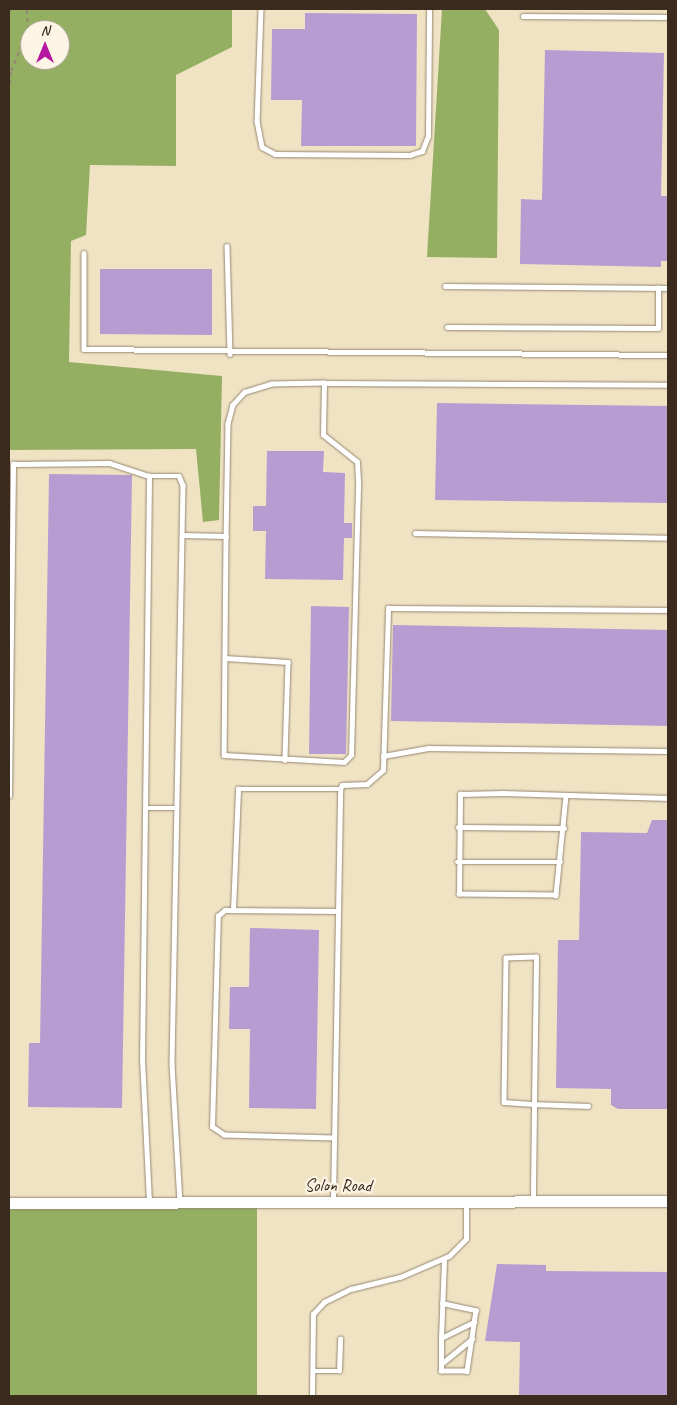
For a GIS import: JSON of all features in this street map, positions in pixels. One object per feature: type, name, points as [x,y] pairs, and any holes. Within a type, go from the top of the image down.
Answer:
[{"type":"street","name":"Solon Road","points":[[9,1203],[668,1201]]},
{"type":"lane","points":[[261,9],[257,121],[262,147],[275,154],[401,155],[422,151],[428,136],[429,9]]},
{"type":"lane","points":[[523,16],[668,17]]},
{"type":"lane","points":[[228,246],[230,354]]},
{"type":"lane","points":[[84,253],[84,350],[230,354],[668,355]]},
{"type":"lane","points":[[445,286],[668,288]]},
{"type":"lane","points":[[446,327],[658,328],[658,288]]},
{"type":"lane","points":[[324,383],[323,435],[356,462],[352,756],[344,762],[285,760],[280,756],[224,755],[228,424],[233,405],[245,392],[272,384],[324,383],[668,385]]},
{"type":"lane","points":[[9,796],[13,464],[109,463],[149,476],[179,476],[183,485],[172,1064],[180,1202]]},
{"type":"lane","points":[[149,476],[142,1061],[149,1202]]},
{"type":"lane","points":[[416,533],[668,538]]},
{"type":"lane","points":[[182,535],[226,536]]},
{"type":"lane","points":[[233,910],[238,789],[340,789],[375,780],[383,770],[388,608],[668,610]]},
{"type":"lane","points":[[225,658],[288,662],[285,760]]},
{"type":"lane","points":[[383,756],[429,748],[668,751]]},
{"type":"lane","points":[[333,1202],[340,789]]},
{"type":"lane","points":[[566,796],[561,862],[556,895],[537,898],[459,894],[457,862],[460,794],[566,796],[668,798]]},
{"type":"lane","points":[[145,808],[177,808]]},
{"type":"lane","points":[[458,827],[564,828]]},
{"type":"lane","points":[[457,862],[561,862]]},
{"type":"lane","points":[[334,1138],[224,1135],[212,1126],[218,916],[233,910],[338,911]]},
{"type":"lane","points":[[533,1201],[534,1104],[536,958],[506,958],[504,1102],[534,1104],[588,1106]]},
{"type":"lane","points":[[312,1396],[313,1314],[324,1302],[444,1259],[466,1239],[466,1202]]},
{"type":"lane","points":[[442,1303],[476,1310],[467,1371],[441,1371],[441,1338],[442,1303],[444,1259]]},
{"type":"lane","points":[[441,1338],[474,1322]]},
{"type":"lane","points":[[312,1371],[339,1371],[340,1339]]},
{"type":"lane","points":[[441,1364],[472,1339]]},
{"type":"path","points":[[9,92],[11,71],[28,30],[27,9]]},
{"type":"green space","points":[[9,9],[232,9],[232,47],[176,75],[176,166],[90,165],[86,235],[71,241],[69,362],[222,376],[219,520],[203,522],[196,449],[9,450]]},
{"type":"green space","points":[[442,9],[485,9],[499,30],[497,258],[427,257]]},
{"type":"green space","points":[[257,1202],[257,1396],[9,1396],[9,1203]]},
{"type":"building","points":[[305,13],[417,14],[416,146],[301,146],[302,100],[271,100],[272,29],[305,29]]},
{"type":"building","points":[[545,50],[664,53],[661,196],[668,196],[668,261],[661,261],[661,267],[520,264],[521,199],[542,200]]},
{"type":"building","points":[[100,269],[212,269],[212,335],[100,334]]},
{"type":"building","points":[[437,403],[668,406],[668,503],[435,500]]},
{"type":"building","points":[[267,451],[324,451],[323,472],[345,473],[344,523],[352,523],[352,538],[344,538],[343,580],[265,579],[266,531],[253,531],[253,506],[266,506]]},
{"type":"building","points":[[49,474],[132,475],[122,1108],[28,1107],[29,1043],[40,1043]]},
{"type":"building","points":[[311,606],[349,607],[346,754],[309,754]]},
{"type":"building","points":[[393,625],[668,630],[668,726],[391,721]]},
{"type":"building","points":[[652,820],[668,820],[668,1109],[618,1109],[611,1105],[611,1089],[556,1088],[558,940],[579,940],[581,832],[647,833]]},
{"type":"building","points":[[250,928],[319,930],[316,1109],[249,1108],[250,1029],[229,1029],[230,987],[249,987]]},
{"type":"building","points":[[497,1264],[546,1265],[546,1271],[668,1272],[668,1396],[519,1396],[520,1342],[485,1341]]}]
